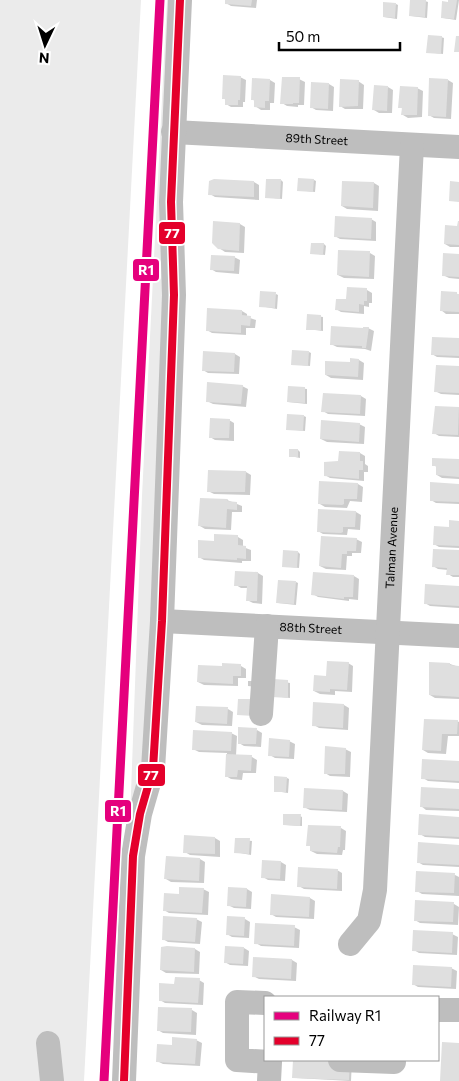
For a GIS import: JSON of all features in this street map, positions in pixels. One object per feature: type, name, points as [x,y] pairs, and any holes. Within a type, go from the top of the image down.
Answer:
[{"type":"street","points":[[124,1081],[133,856],[140,814],[153,769],[162,621],[174,295],[171,202],[173,132],[180,0]]},
{"type":"street","name":"89th Street","points":[[173,132],[459,147]]},
{"type":"street","name":"Talman Avenue","points":[[350,944],[369,921],[375,890],[412,145]]},
{"type":"street","name":"88th Street","points":[[162,621],[459,636]]},
{"type":"street","points":[[261,714],[267,626]]},
{"type":"street","points":[[264,1003],[237,1002],[237,1060],[272,1068]]},
{"type":"street","points":[[439,1010],[459,1010]]},
{"type":"street","points":[[48,1043],[52,1081]]},
{"type":"street","points":[[347,1061],[394,1068]]},
{"type":"shaded area","points":[[0,0],[141,0],[84,1081],[0,1081]]},
{"type":"shaded area","points":[[167,0],[175,0],[167,302],[146,771],[129,847],[142,496]]},
{"type":"building","points":[[225,0],[252,0],[251,6],[225,4]]},
{"type":"building","points":[[410,0],[426,0],[425,17],[409,16]]},
{"type":"building","points":[[448,0],[457,0],[454,19],[441,18],[442,1],[448,2]]},
{"type":"building","points":[[383,2],[396,3],[395,18],[383,17]]},
{"type":"building","points":[[428,35],[442,36],[441,54],[426,53]]},
{"type":"building","points":[[456,36],[459,36],[459,52],[454,52]]},
{"type":"building","points":[[223,75],[241,76],[238,105],[225,105],[225,99],[222,99]]},
{"type":"building","points":[[282,77],[300,77],[299,103],[280,104]]},
{"type":"building","points":[[252,78],[270,79],[269,101],[265,101],[265,108],[254,107],[254,100],[251,100]]},
{"type":"building","points":[[429,78],[448,79],[446,117],[428,116]]},
{"type":"building","points":[[340,79],[359,80],[358,106],[339,107]]},
{"type":"building","points":[[311,82],[329,83],[328,109],[310,108]]},
{"type":"building","points":[[374,85],[388,86],[387,111],[372,110]]},
{"type":"building","points":[[400,86],[418,87],[417,115],[401,115],[402,108],[398,108]]},
{"type":"building","points":[[298,178],[314,179],[313,192],[297,191]]},
{"type":"building","points":[[214,179],[254,181],[254,197],[208,195],[209,181]]},
{"type":"building","points":[[266,179],[281,179],[280,199],[265,198]]},
{"type":"building","points":[[342,181],[374,182],[373,208],[341,206]]},
{"type":"building","points":[[450,181],[459,182],[459,202],[449,201]]},
{"type":"building","points":[[335,216],[372,218],[371,239],[334,237]]},
{"type":"building","points":[[213,221],[240,223],[239,251],[218,249],[212,243]]},
{"type":"building","points":[[458,221],[459,245],[444,244],[445,225],[457,226]]},
{"type":"building","points":[[311,243],[324,243],[323,255],[310,254]]},
{"type":"building","points":[[338,250],[370,251],[369,277],[337,275]]},
{"type":"building","points":[[443,253],[459,254],[459,277],[442,276]]},
{"type":"building","points":[[211,255],[235,256],[234,271],[210,270]]},
{"type":"building","points":[[347,287],[367,288],[367,301],[364,301],[364,305],[359,304],[359,312],[335,310],[336,299],[346,299]]},
{"type":"building","points":[[260,291],[276,292],[275,308],[259,307]]},
{"type":"building","points":[[441,291],[457,292],[459,294],[459,312],[440,311]]},
{"type":"building","points":[[207,308],[242,310],[242,315],[251,316],[250,326],[241,325],[241,333],[206,331]]},
{"type":"building","points":[[307,314],[321,315],[321,330],[306,330]]},
{"type":"building","points":[[331,326],[369,327],[366,348],[362,348],[362,346],[330,345]]},
{"type":"building","points":[[432,337],[459,338],[459,356],[431,355]]},
{"type":"building","points":[[292,350],[309,351],[308,366],[291,365]]},
{"type":"building","points":[[203,351],[235,353],[234,372],[202,371]]},
{"type":"building","points":[[350,358],[359,359],[358,377],[325,375],[325,361],[350,362]]},
{"type":"building","points":[[436,365],[459,366],[459,393],[434,392]]},
{"type":"building","points":[[207,382],[243,385],[241,404],[206,402]]},
{"type":"building","points":[[288,386],[305,387],[305,403],[287,402]]},
{"type":"building","points":[[323,393],[361,395],[360,414],[321,412]]},
{"type":"building","points":[[435,406],[459,407],[458,435],[432,434]]},
{"type":"building","points":[[287,414],[304,415],[303,431],[286,430]]},
{"type":"building","points":[[210,418],[230,419],[229,438],[209,438]]},
{"type":"building","points":[[321,420],[360,423],[359,442],[320,439]]},
{"type":"building","points":[[289,449],[298,449],[298,457],[289,457]]},
{"type":"building","points":[[339,451],[360,452],[363,470],[359,470],[359,479],[324,476],[324,462],[338,461]]},
{"type":"building","points":[[432,458],[459,459],[459,477],[436,475],[436,466],[432,466]]},
{"type":"building","points":[[208,470],[246,471],[245,492],[207,492]]},
{"type":"building","points":[[319,481],[358,483],[357,499],[344,499],[344,504],[342,505],[318,504]]},
{"type":"building","points":[[430,482],[459,484],[459,502],[430,501]]},
{"type":"building","points":[[200,498],[228,499],[227,501],[237,502],[237,510],[227,509],[226,528],[198,526]]},
{"type":"building","points":[[318,509],[356,511],[355,527],[343,527],[343,532],[341,533],[317,532]]},
{"type":"building","points":[[449,520],[459,521],[459,546],[433,545],[434,526],[449,527]]},
{"type":"building","points":[[214,534],[238,535],[238,545],[246,546],[246,559],[198,558],[198,540],[214,541]]},
{"type":"building","points":[[321,536],[357,538],[356,551],[347,551],[347,554],[342,554],[341,568],[319,566]]},
{"type":"building","points":[[433,549],[459,550],[459,575],[446,575],[447,568],[432,567]]},
{"type":"building","points":[[283,550],[298,551],[297,568],[282,567]]},
{"type":"building","points":[[235,571],[258,572],[257,601],[246,601],[247,586],[234,586]]},
{"type":"building","points":[[313,572],[354,575],[353,597],[344,597],[344,599],[311,595]]},
{"type":"building","points":[[278,580],[296,581],[294,604],[276,603]]},
{"type":"building","points":[[425,584],[459,586],[459,606],[424,604]]},
{"type":"building","points":[[327,661],[349,662],[347,690],[313,691],[314,675],[326,676]]},
{"type":"building","points":[[429,662],[450,663],[450,665],[459,666],[459,697],[429,695]]},
{"type":"building","points":[[222,663],[241,664],[241,676],[233,676],[233,684],[197,682],[198,665],[222,666]]},
{"type":"building","points":[[273,679],[288,680],[288,698],[272,697]]},
{"type":"building","points":[[238,699],[255,699],[254,716],[237,715]]},
{"type":"building","points":[[313,702],[344,704],[343,728],[312,726]]},
{"type":"building","points":[[196,706],[228,707],[227,724],[195,722]]},
{"type":"building","points":[[424,719],[458,720],[457,734],[442,734],[441,751],[422,750]]},
{"type":"building","points":[[238,727],[257,728],[256,744],[238,744]]},
{"type":"building","points":[[193,730],[232,732],[231,751],[192,750]]},
{"type":"building","points":[[269,738],[290,740],[289,757],[268,756]]},
{"type":"building","points":[[325,746],[346,748],[345,774],[324,774]]},
{"type":"building","points":[[226,754],[252,755],[251,771],[238,770],[237,777],[225,777]]},
{"type":"building","points":[[422,759],[459,761],[459,781],[421,779]]},
{"type":"building","points":[[274,776],[287,777],[286,792],[274,792]]},
{"type":"building","points":[[421,787],[459,789],[459,809],[420,807]]},
{"type":"building","points":[[304,788],[343,790],[342,810],[303,808]]},
{"type":"building","points":[[283,814],[301,814],[300,826],[283,825]]},
{"type":"building","points":[[419,814],[459,817],[459,837],[418,835]]},
{"type":"building","points":[[308,825],[341,826],[340,847],[338,847],[337,853],[310,851],[310,846],[306,846]]},
{"type":"building","points":[[184,835],[215,837],[215,854],[183,853]]},
{"type":"building","points":[[235,838],[250,838],[249,854],[234,853]]},
{"type":"building","points":[[418,842],[459,845],[459,865],[417,863]]},
{"type":"building","points":[[166,856],[200,858],[199,881],[164,879]]},
{"type":"building","points":[[262,860],[281,861],[280,879],[261,878]]},
{"type":"building","points":[[298,867],[338,869],[337,889],[297,887]]},
{"type":"building","points":[[416,871],[455,873],[454,893],[415,892]]},
{"type":"building","points":[[179,887],[204,888],[202,913],[163,911],[164,893],[179,894]]},
{"type":"building","points":[[228,887],[247,888],[246,907],[227,906]]},
{"type":"building","points":[[271,894],[310,897],[309,917],[270,915]]},
{"type":"building","points":[[415,900],[454,902],[453,922],[414,921]]},
{"type":"building","points":[[163,916],[197,918],[195,942],[162,940]]},
{"type":"building","points":[[227,916],[245,917],[244,936],[226,935]]},
{"type":"building","points":[[255,923],[295,925],[294,946],[254,944]]},
{"type":"building","points":[[413,930],[453,932],[452,953],[412,951]]},
{"type":"building","points":[[225,946],[244,947],[243,964],[224,963]]},
{"type":"building","points":[[161,947],[195,948],[194,972],[160,970]]},
{"type":"building","points":[[253,957],[292,959],[291,979],[252,977]]},
{"type":"building","points":[[413,965],[452,967],[451,987],[412,985]]},
{"type":"building","points":[[175,977],[200,978],[198,1003],[159,1001],[159,983],[174,984]]},
{"type":"building","points":[[158,1007],[192,1008],[191,1032],[157,1031]]},
{"type":"building","points":[[172,1037],[197,1039],[195,1064],[156,1062],[157,1044],[172,1045]]},
{"type":"building","points":[[442,1042],[459,1043],[459,1081],[440,1081]]},
{"type":"building","points":[[293,1061],[350,1061],[349,1080],[292,1078]]},
{"type":"rail line","name":"R1","points":[[104,1081],[160,0]]},
{"type":"transit line","name":"77","points":[[124,1081],[133,856],[140,814],[153,769],[162,621],[174,295],[171,202],[180,0]]}]
